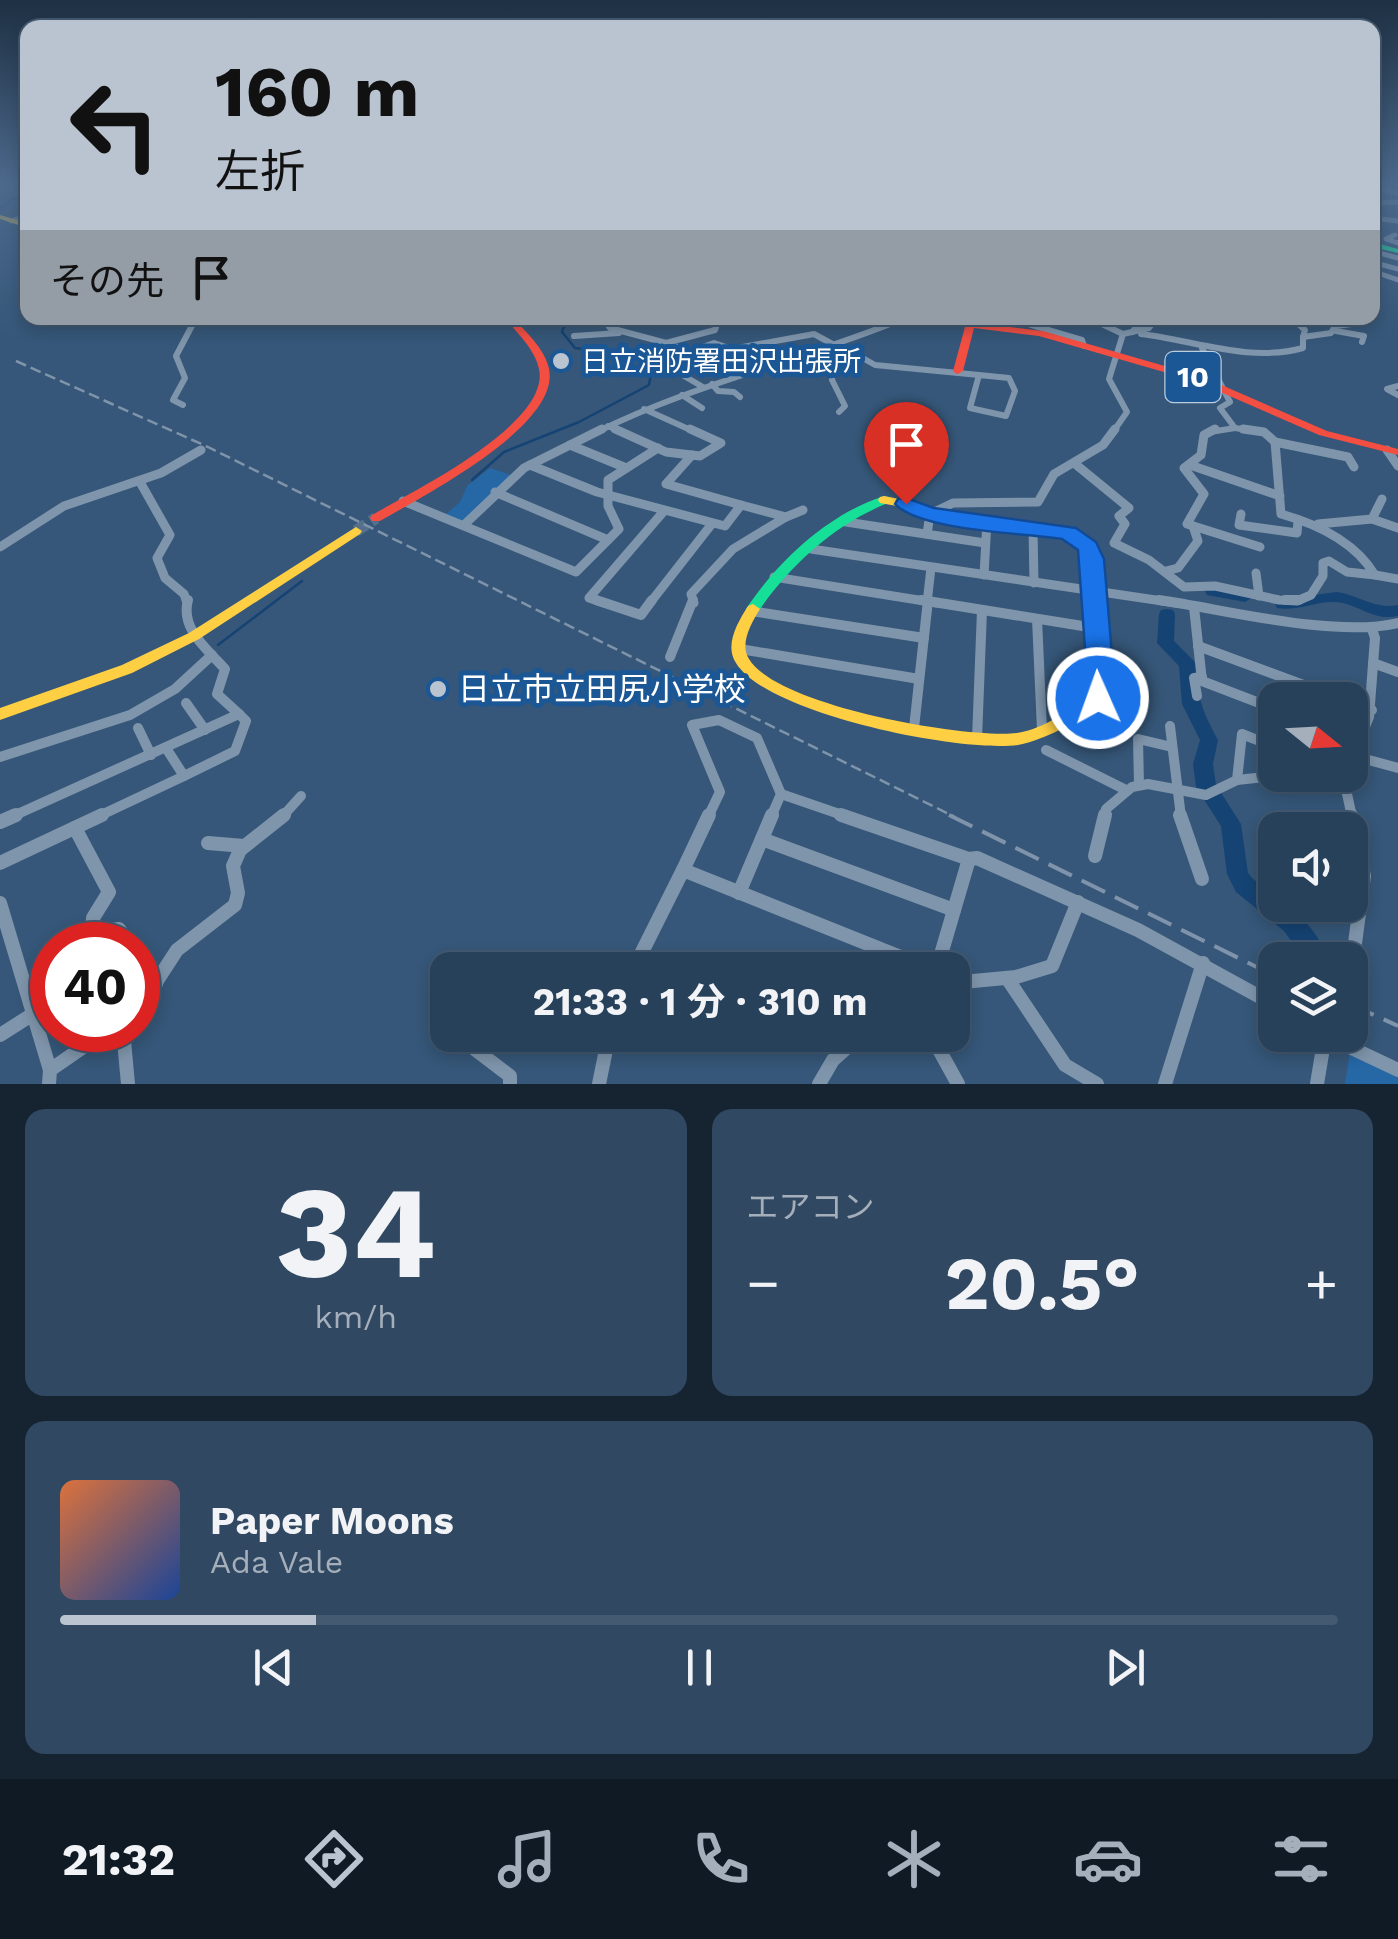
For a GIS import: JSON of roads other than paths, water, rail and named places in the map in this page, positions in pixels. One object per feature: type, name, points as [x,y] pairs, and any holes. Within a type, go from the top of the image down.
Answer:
[{"type":"street","points":[[1395,235],[1386,240],[1398,251]]},
{"type":"street","points":[[183,405],[173,400],[185,378],[176,356],[192,325]]},
{"type":"street","points":[[376,518],[502,438],[524,421],[540,401],[546,379],[544,368],[513,325]]},
{"type":"street","points":[[608,325],[666,343],[735,377]]},
{"type":"street","points":[[666,343],[715,330],[717,325]]},
{"type":"street","points":[[466,524],[495,492],[530,465],[644,409],[888,325]]},
{"type":"street","points":[[958,370],[970,325]]},
{"type":"street","name":"10","points":[[970,325],[1032,331],[1084,346],[1224,390],[1315,430],[1392,451]]},
{"type":"street","points":[[1032,325],[1082,340],[1084,346]]},
{"type":"street","points":[[1105,325],[1127,334],[1170,338],[1202,348],[1298,352],[1305,330],[1300,325]]},
{"type":"street","points":[[930,514],[953,503],[1038,502],[1054,474],[1103,446],[1127,412],[1109,378],[1114,356],[1137,325]]},
{"type":"street","points":[[1127,334],[1151,325]]},
{"type":"street","points":[[1334,331],[1336,326],[1344,325]]},
{"type":"street","points":[[1304,337],[1334,331],[1358,333],[1364,336],[1362,342]]},
{"type":"street","points":[[574,336],[621,332]]},
{"type":"street","points":[[655,369],[714,342],[732,349],[814,334],[874,365],[958,370],[1008,378],[1015,391],[1010,414],[970,408],[979,374]]},
{"type":"street","points":[[838,345],[832,380],[845,406],[839,412]]},
{"type":"street","points":[[1202,348],[1230,402],[1220,408],[1235,428]]},
{"type":"street","points":[[684,376],[740,397]]},
{"type":"street","points":[[1398,386],[1387,388],[1398,395]]},
{"type":"street","points":[[682,396],[702,408]]},
{"type":"street","points":[[608,426],[658,448],[692,455],[700,456],[721,443],[644,409]]},
{"type":"street","points":[[1260,547],[1187,524],[1204,494],[1184,472],[1202,455],[1204,435],[1216,428],[1264,432],[1274,442],[1348,457],[1354,467]]},
{"type":"street","points":[[1314,448],[1315,430]]},
{"type":"street","points":[[1274,442],[1281,514],[1317,524],[1372,519],[1398,528]]},
{"type":"street","points":[[570,445],[624,467]]},
{"type":"street","points":[[402,500],[576,572],[618,529],[611,518],[606,494],[608,480],[658,448]]},
{"type":"street","points":[[0,548],[69,504],[140,482],[201,450]]},
{"type":"street","points":[[1392,451],[1398,466]]},
{"type":"street","points":[[692,455],[666,484],[786,517]]},
{"type":"street","points":[[1074,463],[1129,508],[1119,516],[1125,524],[1114,544],[1166,571],[1184,587],[1215,586],[1297,601],[1312,595],[1323,576],[1323,563],[1329,561],[1347,572],[1398,579]]},
{"type":"street","points":[[530,465],[606,494],[712,524],[725,526],[741,505]]},
{"type":"street","points":[[1190,465],[1280,496]]},
{"type":"street","points":[[0,864],[235,751],[246,721],[217,694],[225,669],[194,636],[184,613],[188,602],[183,590],[167,580],[157,558],[170,535],[140,482]]},
{"type":"street","points":[[495,492],[608,540]]},
{"type":"street","points":[[1372,519],[1382,499]]},
{"type":"street","points":[[874,502],[911,505],[930,514],[1068,533],[1088,547],[1100,695],[1042,730],[1013,740],[977,738],[846,714],[797,698],[746,669],[740,649],[751,611],[774,577],[874,502]]},
{"type":"street","points":[[670,657],[682,641],[684,615],[694,604],[691,594],[718,559],[753,530],[803,510]]},
{"type":"street","points":[[664,511],[588,598],[640,615],[712,524]]},
{"type":"street","points":[[926,534],[930,514]]},
{"type":"street","points":[[1241,514],[1239,525],[1297,533],[1298,521]]},
{"type":"street","points":[[984,575],[987,521]]},
{"type":"street","points":[[846,522],[985,543]]},
{"type":"street","points":[[1317,524],[1366,560],[1375,574]]},
{"type":"street","points":[[1166,571],[1178,568],[1198,541],[1193,526]]},
{"type":"street","points":[[1033,528],[1034,583]]},
{"type":"street","points":[[0,714],[127,669],[194,636],[356,531]]},
{"type":"street","points":[[810,549],[1194,607],[1372,629],[1398,623]]},
{"type":"street","points":[[914,728],[932,568]]},
{"type":"street","points":[[1256,573],[1260,596]]},
{"type":"street","points":[[774,577],[1095,628]]},
{"type":"street","points":[[1178,604],[1184,587]]},
{"type":"street","points":[[1194,607],[1202,680],[1258,702]]},
{"type":"street","points":[[977,738],[982,610]]},
{"type":"street","points":[[751,611],[924,638]]},
{"type":"street","points":[[1037,619],[1042,730]]},
{"type":"street","points":[[1368,718],[1372,710],[1376,638],[1372,629]]},
{"type":"street","points":[[1198,646],[1296,682]]},
{"type":"street","points":[[740,649],[919,679]]},
{"type":"street","points":[[0,757],[39,742],[104,726],[191,679],[212,655]]},
{"type":"street","points":[[1373,663],[1398,672]]},
{"type":"street","points":[[1197,696],[1194,678],[1202,676]]},
{"type":"street","points":[[186,703],[204,730]]},
{"type":"street","points":[[1368,709],[1372,710]]},
{"type":"street","points":[[0,822],[239,714]]},
{"type":"street","points":[[642,952],[720,792],[692,726],[720,720],[757,738],[781,794],[739,892]]},
{"type":"street","points":[[1170,726],[1176,788],[1202,879]]},
{"type":"street","points":[[138,728],[150,755]]},
{"type":"street","points":[[1236,780],[1242,734],[1258,740]]},
{"type":"street","points":[[1095,856],[1106,808],[1132,787],[1138,739],[1172,746]]},
{"type":"street","points":[[166,748],[184,776]]},
{"type":"street","points":[[1046,750],[1132,787],[1210,794],[1236,780],[1258,778]]},
{"type":"street","points":[[1368,762],[1398,768]]},
{"type":"street","points":[[1347,792],[1364,876],[1355,942]]},
{"type":"street","points":[[781,794],[977,858],[1203,963],[1258,996]]},
{"type":"street","points":[[160,978],[178,950],[235,905],[238,893],[234,866],[244,846],[276,824],[301,796]]},
{"type":"street","points":[[75,828],[109,892],[93,922]]},
{"type":"street","points":[[762,839],[954,910]]},
{"type":"street","points":[[208,843],[244,846]]},
{"type":"street","points":[[684,870],[923,966],[937,968],[969,858]]},
{"type":"street","points":[[970,982],[1007,978],[1052,966],[1078,902]]},
{"type":"street","points":[[0,903],[30,1009]]},
{"type":"street","points":[[1166,1084],[1203,963]]},
{"type":"street","points":[[1007,978],[1065,1065],[1097,1084]]},
{"type":"street","points":[[0,1034],[30,1017]]},
{"type":"street","points":[[43,1052],[50,1077],[81,1052]]},
{"type":"street","points":[[125,1052],[128,1084]]},
{"type":"street","points":[[478,1052],[510,1076],[510,1084]]},
{"type":"street","points":[[599,1084],[606,1052]]},
{"type":"street","points":[[819,1084],[842,1052]]},
{"type":"street","points":[[941,1052],[958,1084]]},
{"type":"street","points":[[1317,1084],[1328,1052]]},
{"type":"street","points":[[1360,1052],[1398,1070]]},
{"type":"waterway","points":[[472,480],[504,452],[579,422],[649,385],[654,357],[575,348],[562,332],[564,325]]},
{"type":"waterway","points":[[218,645],[302,581]]},
{"type":"waterway","points":[[1213,591],[1245,597]]},
{"type":"waterway","points":[[1283,604],[1337,597],[1379,611],[1398,610]]},
{"type":"waterway","points":[[1167,614],[1165,643],[1188,664],[1191,704],[1209,740],[1203,764],[1206,787],[1231,824],[1238,874],[1244,885],[1292,924],[1306,942]]},
{"type":"tunnel","points":[[356,531],[376,518]]},
{"type":"railway","points":[[16,361],[208,447],[955,817]]},
{"type":"railway","points":[[949,815],[1258,968]]},
{"type":"railway","points":[[1368,1012],[1398,1026]]},
{"type":"place","name":"日立消防署田沢出張所","points":[[561,361]]},
{"type":"place","name":"日立市立田尻小学校","points":[[438,689]]}]
